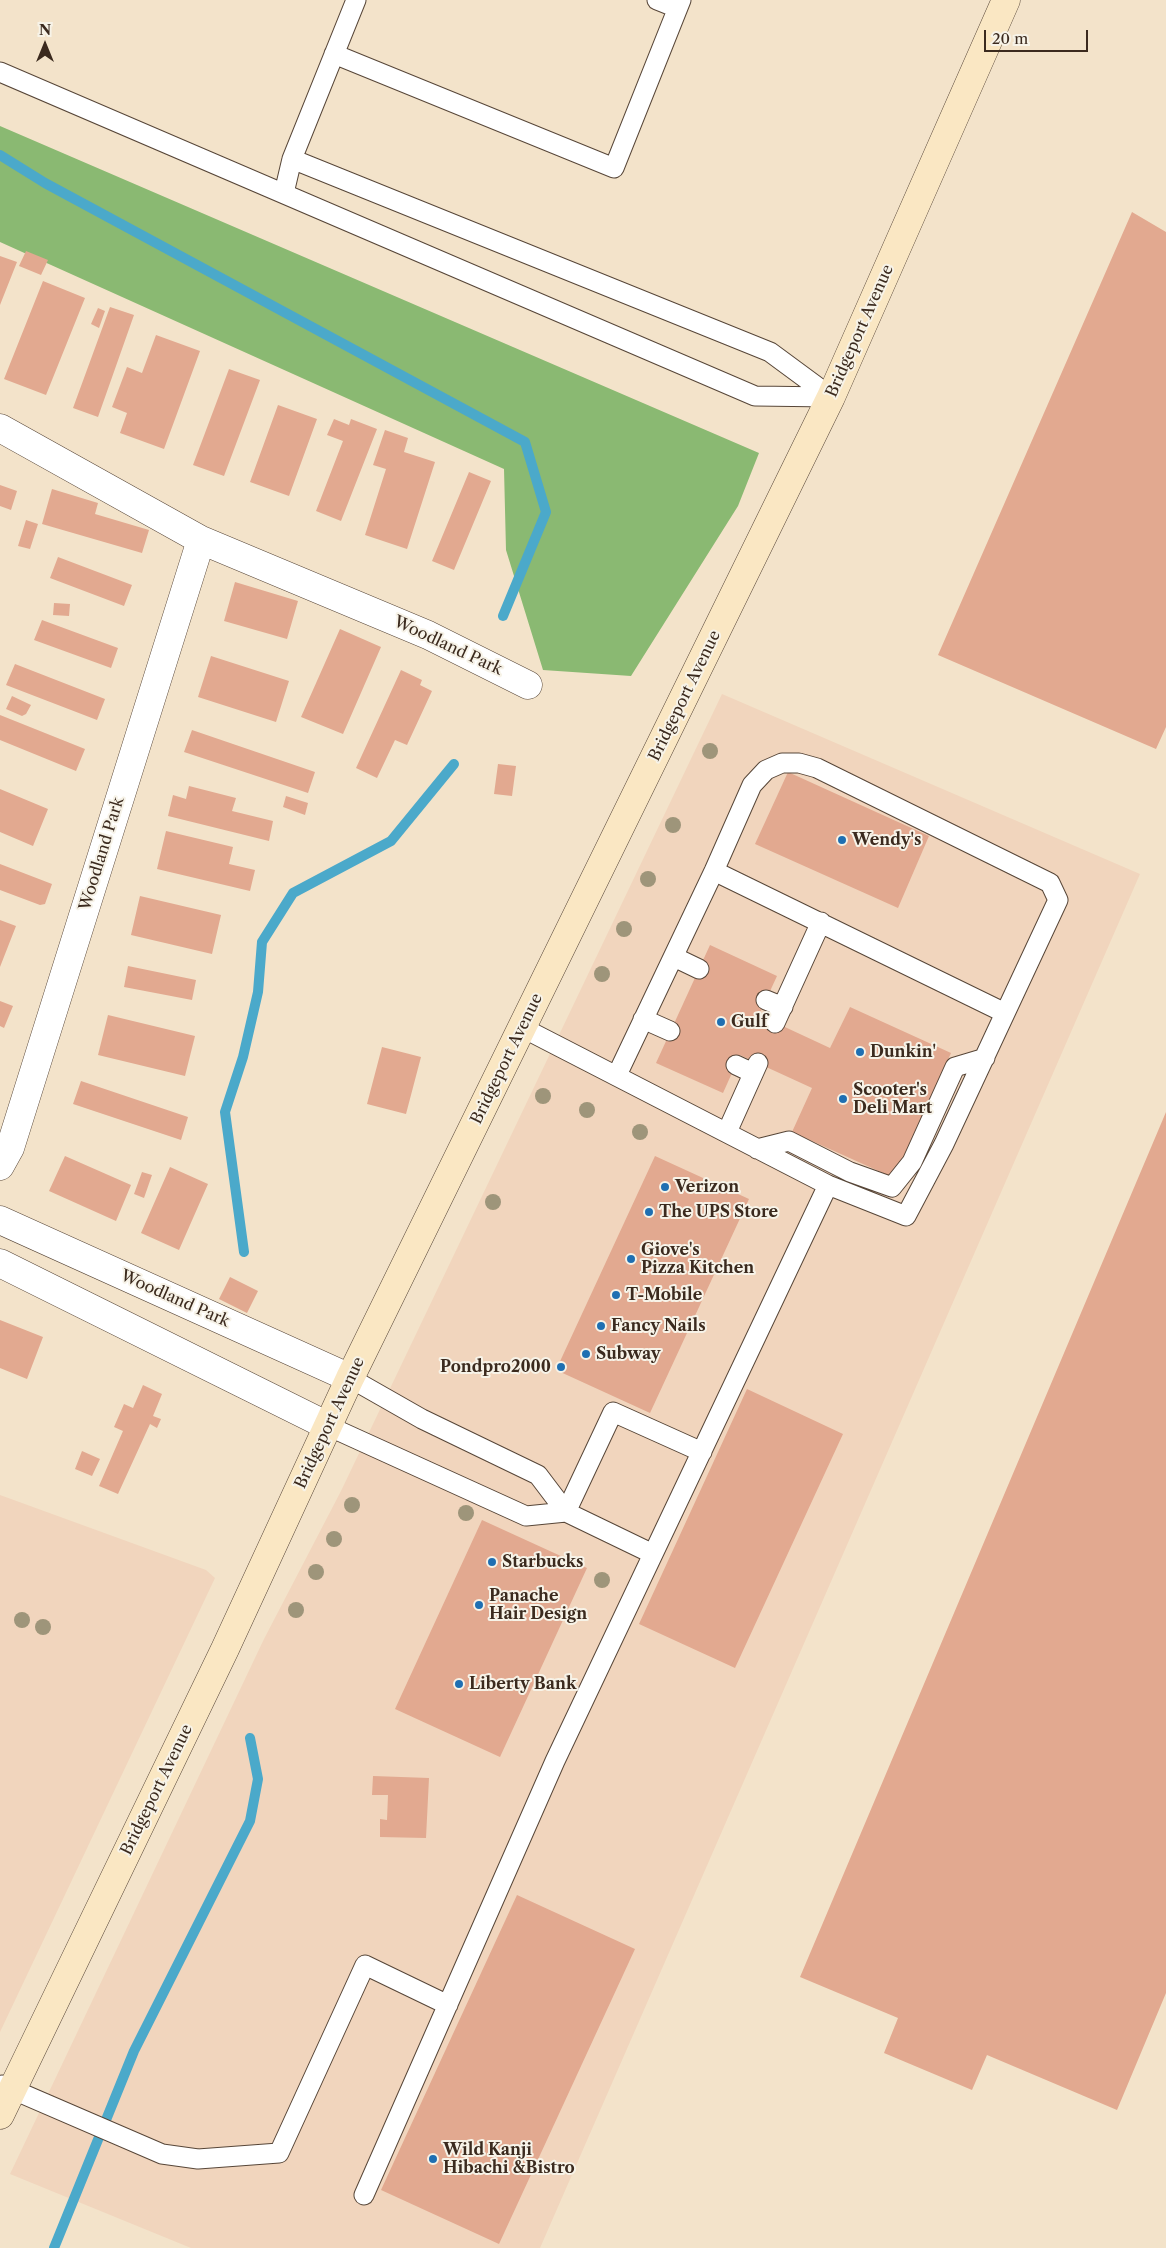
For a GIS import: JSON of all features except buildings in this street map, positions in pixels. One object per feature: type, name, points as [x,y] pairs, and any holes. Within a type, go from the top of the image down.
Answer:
[{"type":"main road","name":"Bridgeport Avenue","points":[[0,2115],[6,2087],[225,1649],[350,1378],[831,397],[1006,0]]},
{"type":"street","name":"Woodland Park","points":[[0,428],[201,540],[428,635],[528,685]]},
{"type":"street","name":"Woodland Park","points":[[0,1166],[10,1148],[201,540]]},
{"type":"street","name":"Woodland Park","points":[[0,1220],[350,1378]]},
{"type":"street","points":[[0,1263],[328,1426]]},
{"type":"lane","points":[[284,193],[292,159],[356,0]]},
{"type":"lane","points":[[334,54],[614,168],[679,4],[657,0]]},
{"type":"lane","points":[[0,72],[755,396],[831,397]]},
{"type":"lane","points":[[292,159],[770,352],[831,397]]},
{"type":"lane","points":[[523,1028],[828,1185],[906,1216],[944,1144],[1058,900],[1050,883],[817,768],[799,763],[782,763],[766,770],[752,785],[674,957],[617,1075]]},
{"type":"lane","points":[[714,871],[1005,1013]]},
{"type":"lane","points":[[775,1010],[821,922]]},
{"type":"lane","points":[[674,957],[699,969]]},
{"type":"lane","points":[[644,1019],[670,1031]]},
{"type":"lane","points":[[757,1149],[789,1141],[850,1172],[892,1187],[912,1162],[955,1067],[985,1058]]},
{"type":"lane","points":[[727,1132],[756,1068],[736,1064]]},
{"type":"lane","points":[[364,2195],[555,1761],[828,1185]]},
{"type":"lane","points":[[350,1378],[422,1419],[538,1476],[566,1512],[653,1554]]},
{"type":"lane","points":[[566,1512],[613,1412],[702,1452]]},
{"type":"lane","points":[[328,1426],[526,1516],[566,1512]]},
{"type":"lane","points":[[6,2087],[162,2154],[198,2159],[279,2153],[365,1965],[448,2005]]},
{"type":"shaded area","points":[[722,694],[1140,874],[540,2248],[191,2248],[10,2174],[264,1639],[341,1491]]},
{"type":"shaded area","points":[[0,1495],[206,1570],[215,1578],[0,2032]]},
{"type":"green space","points":[[0,126],[759,453],[738,506],[631,676],[543,670],[506,550],[504,469],[0,242]]},
{"type":"waterway","points":[[0,155],[45,183],[525,442],[546,512],[503,616]]},
{"type":"waterway","points":[[244,1252],[225,1112],[243,1057],[258,992],[262,942],[293,893],[391,841],[454,764]]},
{"type":"waterway","points":[[54,2248],[134,2051],[250,1821],[258,1779],[250,1738]]},
{"type":"place","name":"Wendy's","points":[[842,840]]},
{"type":"place","name":"Gulf","points":[[721,1022]]},
{"type":"place","name":"Dunkin'","points":[[860,1052]]},
{"type":"place","name":"Scooter's Deli Mart","points":[[843,1099]]},
{"type":"place","name":"Verizon","points":[[665,1187]]},
{"type":"place","name":"The UPS Store","points":[[649,1212]]},
{"type":"place","name":"Giove's Pizza Kitchen","points":[[631,1259]]},
{"type":"place","name":"T-Mobile","points":[[616,1295]]},
{"type":"place","name":"Fancy Nails","points":[[601,1326]]},
{"type":"place","name":"Subway","points":[[586,1354]]},
{"type":"place","name":"Pondpro2000","points":[[561,1367]]},
{"type":"place","name":"Starbucks","points":[[492,1562]]},
{"type":"place","name":"Panache Hair Design","points":[[479,1605]]},
{"type":"place","name":"Liberty Bank","points":[[459,1684]]},
{"type":"place","name":"Wild Kanji Hibachi &Bistro","points":[[433,2159]]}]
